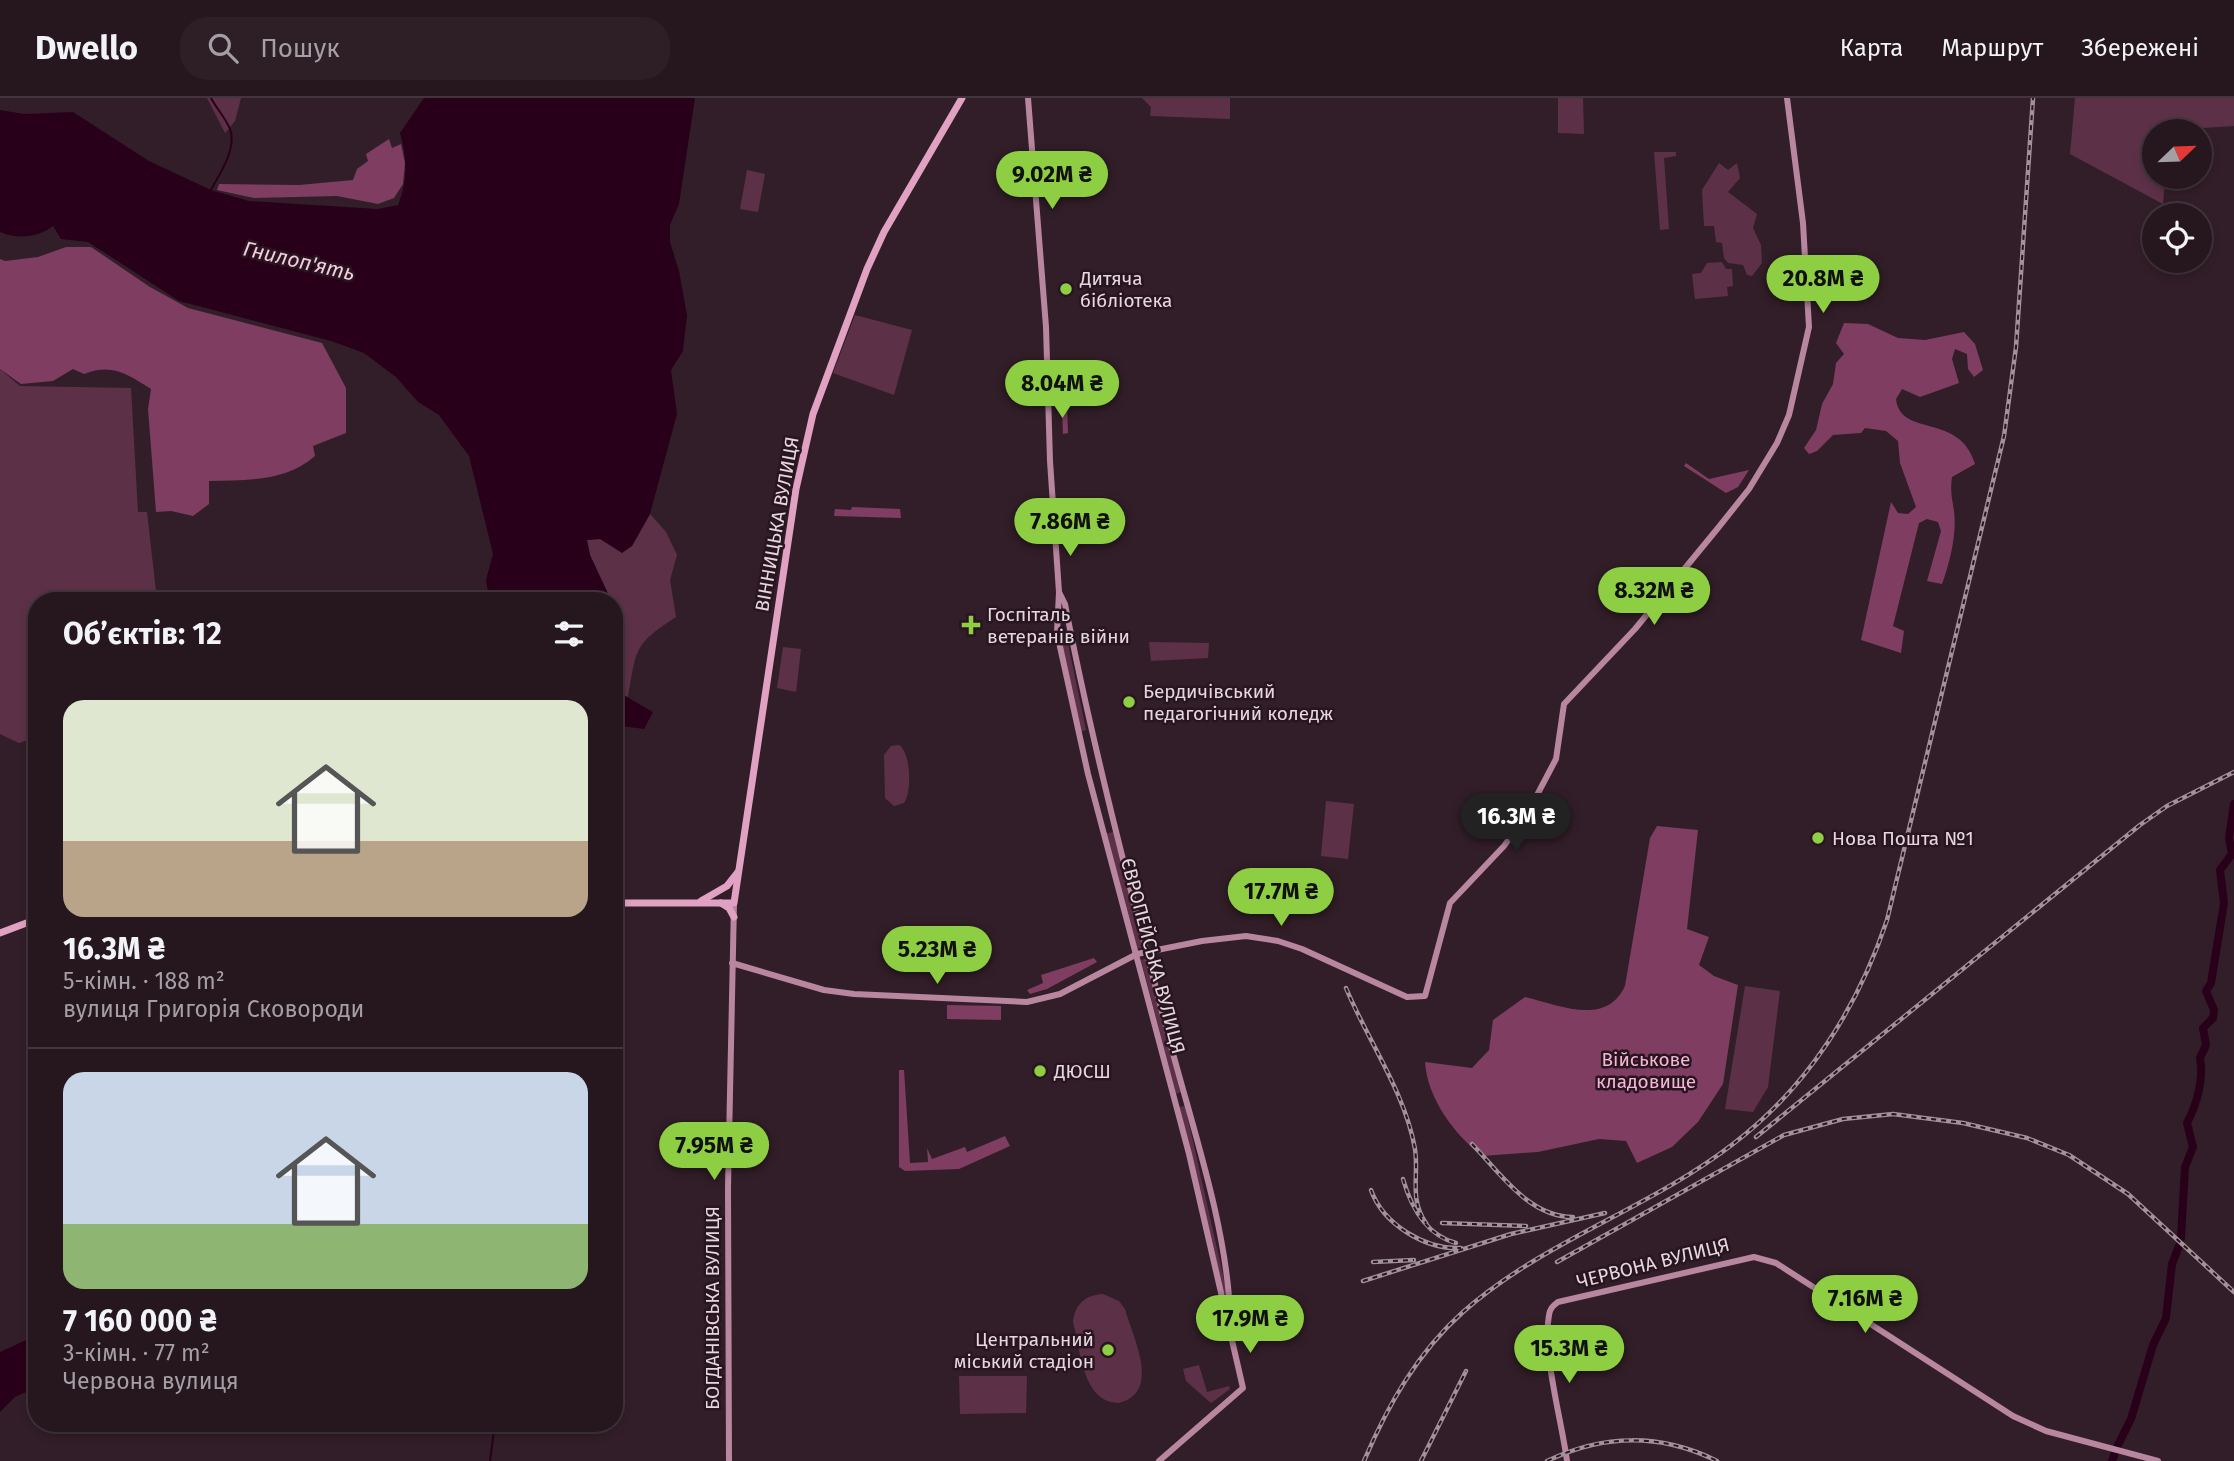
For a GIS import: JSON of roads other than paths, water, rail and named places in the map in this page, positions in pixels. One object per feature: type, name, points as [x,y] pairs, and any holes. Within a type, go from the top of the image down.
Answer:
[{"type":"main road","name":"ВІННИЦЬКА ВУЛИЦЯ","points":[[735,899],[799,468],[813,414],[848,315],[879,244],[962,98]]},
{"type":"main road","name":"ЄВРОПЕЙСЬКА ВУЛИЦЯ","points":[[1028,98],[1045,320],[1050,461],[1059,592],[1056,633],[1074,717],[1231,1328],[1243,1388],[1159,1461]]},
{"type":"main road","points":[[732,963],[824,990],[854,994],[1027,1002],[1060,994],[1147,951],[1224,937],[1262,938],[1302,949],[1407,997],[1421,998],[1429,989],[1450,903],[1504,846],[1526,817],[1556,759],[1564,704],[1635,629],[1749,489],[1789,415],[1809,327],[1803,222],[1787,98]]},
{"type":"main road","name":"ЄВРОПЕЙСЬКА ВУЛИЦЯ","points":[[1059,592],[1065,604],[1096,754],[1212,1204],[1230,1297],[1231,1328]]},
{"type":"main road","points":[[718,892],[738,871]]},
{"type":"main road","points":[[623,903],[720,902],[735,899],[728,889],[697,902]]},
{"type":"main road","name":"БОГДАНІВСЬКА ВУЛИЦЯ","points":[[729,1461],[728,1214],[735,899]]},
{"type":"main road","points":[[720,902],[729,908],[734,917]]},
{"type":"main road","points":[[0,933],[28,922]]},
{"type":"main road","name":"ЧЕРВОНА ВУЛИЦЯ","points":[[1567,1461],[1550,1355],[1548,1319],[1552,1307],[1565,1300],[1744,1257],[1764,1258],[2013,1416],[2046,1431],[2158,1461]]},
{"type":"water","name":"Гнилоп'ять","points":[[424,98],[695,98],[679,204],[670,225],[670,242],[679,271],[687,315],[683,351],[671,370],[677,414],[650,514],[632,546],[622,553],[600,539],[587,540],[590,555],[607,592],[488,592],[486,580],[493,554],[469,456],[439,415],[418,402],[396,377],[364,353],[331,341],[179,301],[88,242],[61,239],[53,226],[28,236],[0,232],[0,110],[24,114],[73,112],[149,161],[211,190],[249,201],[378,209],[398,205],[404,187],[404,151],[400,133]]},
{"type":"water","points":[[623,695],[653,712],[644,729],[623,726]]},
{"type":"water","points":[[28,1339],[28,1391],[15,1397],[0,1412],[0,1352]]},
{"type":"waterway","points":[[211,98],[228,124],[232,140],[226,162],[211,190]]},
{"type":"waterway","points":[[2181,1238],[2185,1167],[2193,1147],[2187,1123],[2197,1100],[2200,1083],[2200,1058],[2206,1045],[2203,1028],[2213,1018],[2214,1010],[2206,991],[2211,983],[2224,903],[2220,870],[2232,854],[2229,838],[2234,804]]},
{"type":"waterway","points":[[2118,1445],[2131,1419],[2153,1345],[2166,1318],[2172,1264],[2179,1246]]},
{"type":"waterway","points":[[490,1461],[494,1432]]},
{"type":"waterway","points":[[2112,1461],[2115,1453]]},
{"type":"railway","points":[[1364,1461],[1405,1381],[1432,1345],[1463,1312],[1527,1265],[1701,1167],[1760,1122],[1807,1071],[1827,1043],[1861,984],[1887,920],[2004,436],[2016,347],[2033,98]]},
{"type":"railway","points":[[1756,1137],[2140,825],[2167,806],[2234,772]]},
{"type":"railway","points":[[1346,988],[1403,1107],[1415,1149],[1416,1196],[1426,1223]]},
{"type":"railway","points":[[1557,1262],[1784,1135],[1843,1119],[1893,1114],[1963,1123],[2027,1138],[2069,1155],[2128,1194],[2234,1292]]},
{"type":"railway","points":[[1472,1144],[1529,1202],[1557,1215],[1573,1217]]},
{"type":"railway","points":[[1403,1179],[1410,1200],[1428,1227],[1436,1234],[1456,1243]]},
{"type":"railway","points":[[1371,1190],[1385,1214],[1407,1232],[1433,1245],[1461,1248]]},
{"type":"railway","points":[[1363,1281],[1511,1234],[1605,1213]]},
{"type":"railway","points":[[1442,1223],[1526,1226]]},
{"type":"railway","points":[[1373,1262],[1414,1260]]},
{"type":"railway","points":[[1421,1461],[1466,1371]]},
{"type":"railway","points":[[1547,1461],[1589,1446],[1632,1440],[1675,1445],[1717,1461]]},
{"type":"place","name":"Дитяча бібліотека","points":[[1066,289]]},
{"type":"place","name":"Госпіталь ветеранів війни","points":[[971,625]]},
{"type":"place","name":"Бердичівський педагогічний коледж","points":[[1129,702]]},
{"type":"place","name":"Нова Пошта №1","points":[[1818,838]]},
{"type":"place","name":"ДЮСШ","points":[[1040,1071]]},
{"type":"place","name":"Центральний міський стадіон","points":[[1108,1350]]},
{"type":"park label","name":"Військове кладовище","points":[[1646,1070]]}]
